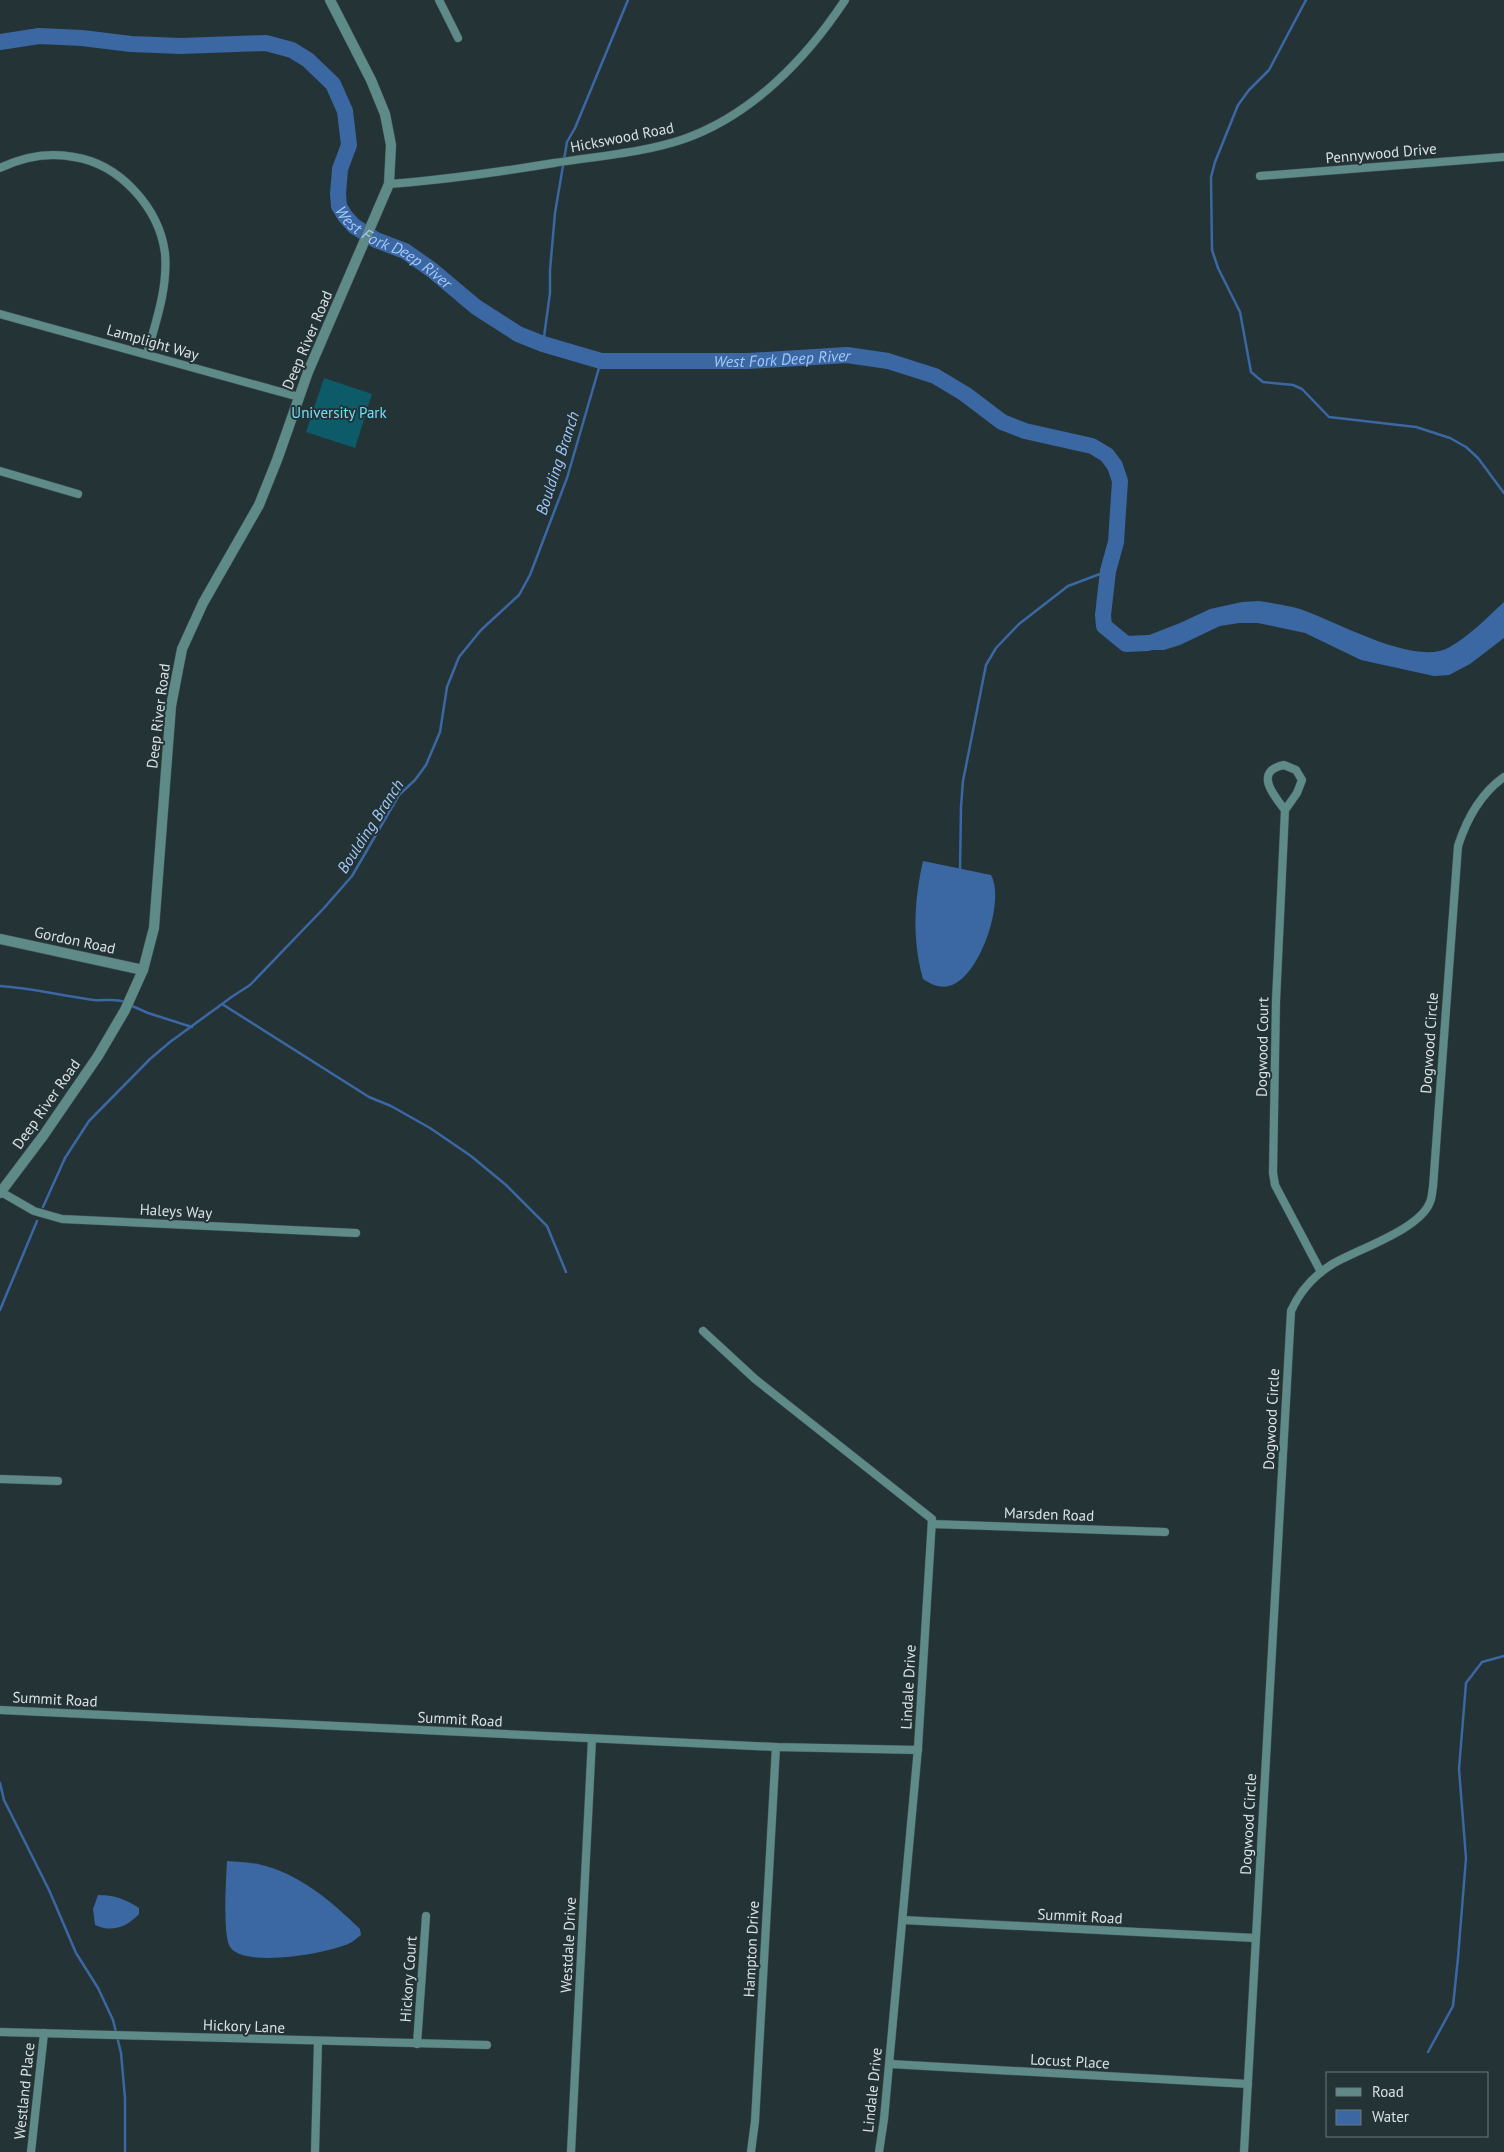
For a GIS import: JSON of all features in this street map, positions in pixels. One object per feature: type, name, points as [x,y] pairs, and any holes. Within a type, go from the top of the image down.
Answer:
[{"type":"street","name":"Deep River Road","points":[[0,1193],[82,1080],[125,1010],[143,970],[154,928],[170,713],[178,663],[195,618],[259,505],[308,372],[380,209],[389,184],[392,145],[385,114],[371,80],[330,0]]},
{"type":"street","points":[[439,0],[458,38]]},
{"type":"street","name":"Hickswood Road","points":[[389,184],[440,180],[650,148],[703,132],[746,107],[784,74],[845,0]]},
{"type":"street","points":[[0,168],[14,161],[36,156],[74,157],[95,163],[126,182],[137,192],[155,218],[165,254],[164,291],[147,354]]},
{"type":"street","name":"Pennywood Drive","points":[[1260,176],[1504,157]]},
{"type":"street","name":"Lamplight Way","points":[[0,314],[299,397]]},
{"type":"street","points":[[0,471],[78,494]]},
{"type":"street","points":[[1284,765],[1296,770],[1302,780],[1297,794],[1285,810],[1273,796],[1268,783],[1269,775],[1273,770],[1284,765]]},
{"type":"street","name":"Dogwood Circle","points":[[1244,2152],[1291,1311],[1300,1292],[1321,1272],[1331,1265],[1406,1227],[1423,1214],[1430,1203],[1458,846],[1465,825],[1476,805],[1504,777]]},
{"type":"street","name":"Dogwood Court","points":[[1285,810],[1276,1001],[1273,1173],[1275,1185],[1321,1272]]},
{"type":"street","name":"Gordon Road","points":[[0,939],[143,970]]},
{"type":"street","name":"Haleys Way","points":[[0,1193],[34,1211],[62,1219],[356,1233]]},
{"type":"street","points":[[703,1331],[755,1379],[932,1519],[932,1524]]},
{"type":"street","points":[[0,1479],[58,1481]]},
{"type":"street","name":"Marsden Road","points":[[932,1524],[1164,1532]]},
{"type":"street","name":"Lindale Drive","points":[[879,2152],[890,2064],[918,1750],[932,1524]]},
{"type":"street","name":"Summit Road","points":[[0,1710],[592,1739],[776,1747],[918,1750]]},
{"type":"street","name":"Westdale Drive","points":[[571,2152],[592,1739]]},
{"type":"street","name":"Hampton Drive","points":[[751,2152],[755,2121],[776,1747]]},
{"type":"street","name":"Hickory Court","points":[[416,2044],[426,1916]]},
{"type":"street","name":"Summit Road","points":[[903,1920],[1255,1938]]},
{"type":"street","name":"Hickory Lane","points":[[0,2032],[318,2042],[487,2045]]},
{"type":"street","name":"Westland Place","points":[[31,2152],[44,2034]]},
{"type":"street","points":[[315,2152],[318,2042]]},
{"type":"street","name":"Locust Place","points":[[890,2064],[1248,2084]]},
{"type":"green space","name":"University Park","points":[[324,378],[372,394],[355,448],[306,432]]},
{"type":"water","points":[[1259,601],[1300,609],[1395,647],[1433,652],[1448,648],[1463,639],[1504,602],[1504,638],[1470,664],[1449,675],[1434,676],[1361,660],[1305,633],[1258,623],[1220,626],[1180,645],[1164,650],[1138,650],[1130,648],[1126,644],[1210,609],[1242,602]]},
{"type":"water","points":[[923,861],[991,875],[995,886],[993,916],[989,933],[982,949],[966,975],[956,983],[943,987],[931,984],[923,979],[919,964],[916,935],[916,905]]},
{"type":"water","points":[[227,1861],[246,1862],[273,1868],[301,1881],[338,1908],[360,1929],[361,1935],[352,1942],[326,1951],[287,1957],[250,1957],[236,1952],[229,1945],[226,1928]]},
{"type":"water","points":[[98,1895],[124,1900],[139,1908],[139,1914],[119,1927],[107,1928],[95,1925],[93,1909]]},
{"type":"waterway","points":[[543,344],[550,293],[555,213],[567,142],[575,128],[628,0]]},
{"type":"waterway","points":[[1306,0],[1269,70],[1249,90],[1238,105],[1215,162],[1211,177],[1212,250],[1218,268],[1240,312],[1251,372],[1263,382],[1293,385],[1302,389],[1329,417],[1416,427],[1450,438],[1466,447],[1478,458],[1504,493]]},
{"type":"waterway","name":"West Fork Deep River","points":[[0,42],[39,36],[82,38],[131,44],[181,46],[266,43],[292,50],[308,60],[333,84],[345,111],[349,145],[340,169],[338,194],[339,206],[345,216],[354,226],[376,240],[405,251],[432,270],[476,307],[518,334],[543,344],[601,361],[748,361],[847,355],[888,361],[935,376],[965,394],[1002,422],[1025,431],[1092,446],[1107,455],[1115,466],[1120,481],[1116,542],[1108,571],[1103,615],[1104,626],[1126,644],[1148,643]]},
{"type":"waterway","name":"Boulding Branch","points":[[43,1207],[65,1158],[89,1121],[150,1059],[170,1042],[250,985],[324,908],[352,876],[399,795],[415,780],[426,765],[440,732],[447,687],[459,657],[481,630],[519,595],[530,575],[567,478],[601,361]]},
{"type":"waterway","points":[[960,870],[963,781],[986,665],[996,648],[1019,624],[1068,586],[1108,571]]},
{"type":"waterway","name":"Boulding Branch","points":[[0,986],[24,988],[94,1000],[125,1002]]},
{"type":"waterway","points":[[222,1004],[369,1097],[391,1106],[430,1128],[471,1156],[506,1185],[547,1226],[566,1272]]},
{"type":"waterway","name":"Boulding Branch","points":[[130,1005],[148,1013],[192,1027]]},
{"type":"waterway","points":[[0,1310],[37,1221]]},
{"type":"waterway","points":[[1428,2052],[1453,2006],[1458,1958],[1466,1858],[1459,1769],[1466,1683],[1482,1662],[1504,1656]]},
{"type":"waterway","points":[[0,1783],[4,1800],[49,1890],[76,1953],[98,1988],[113,2020],[121,2053],[125,2098],[125,2152]]}]
